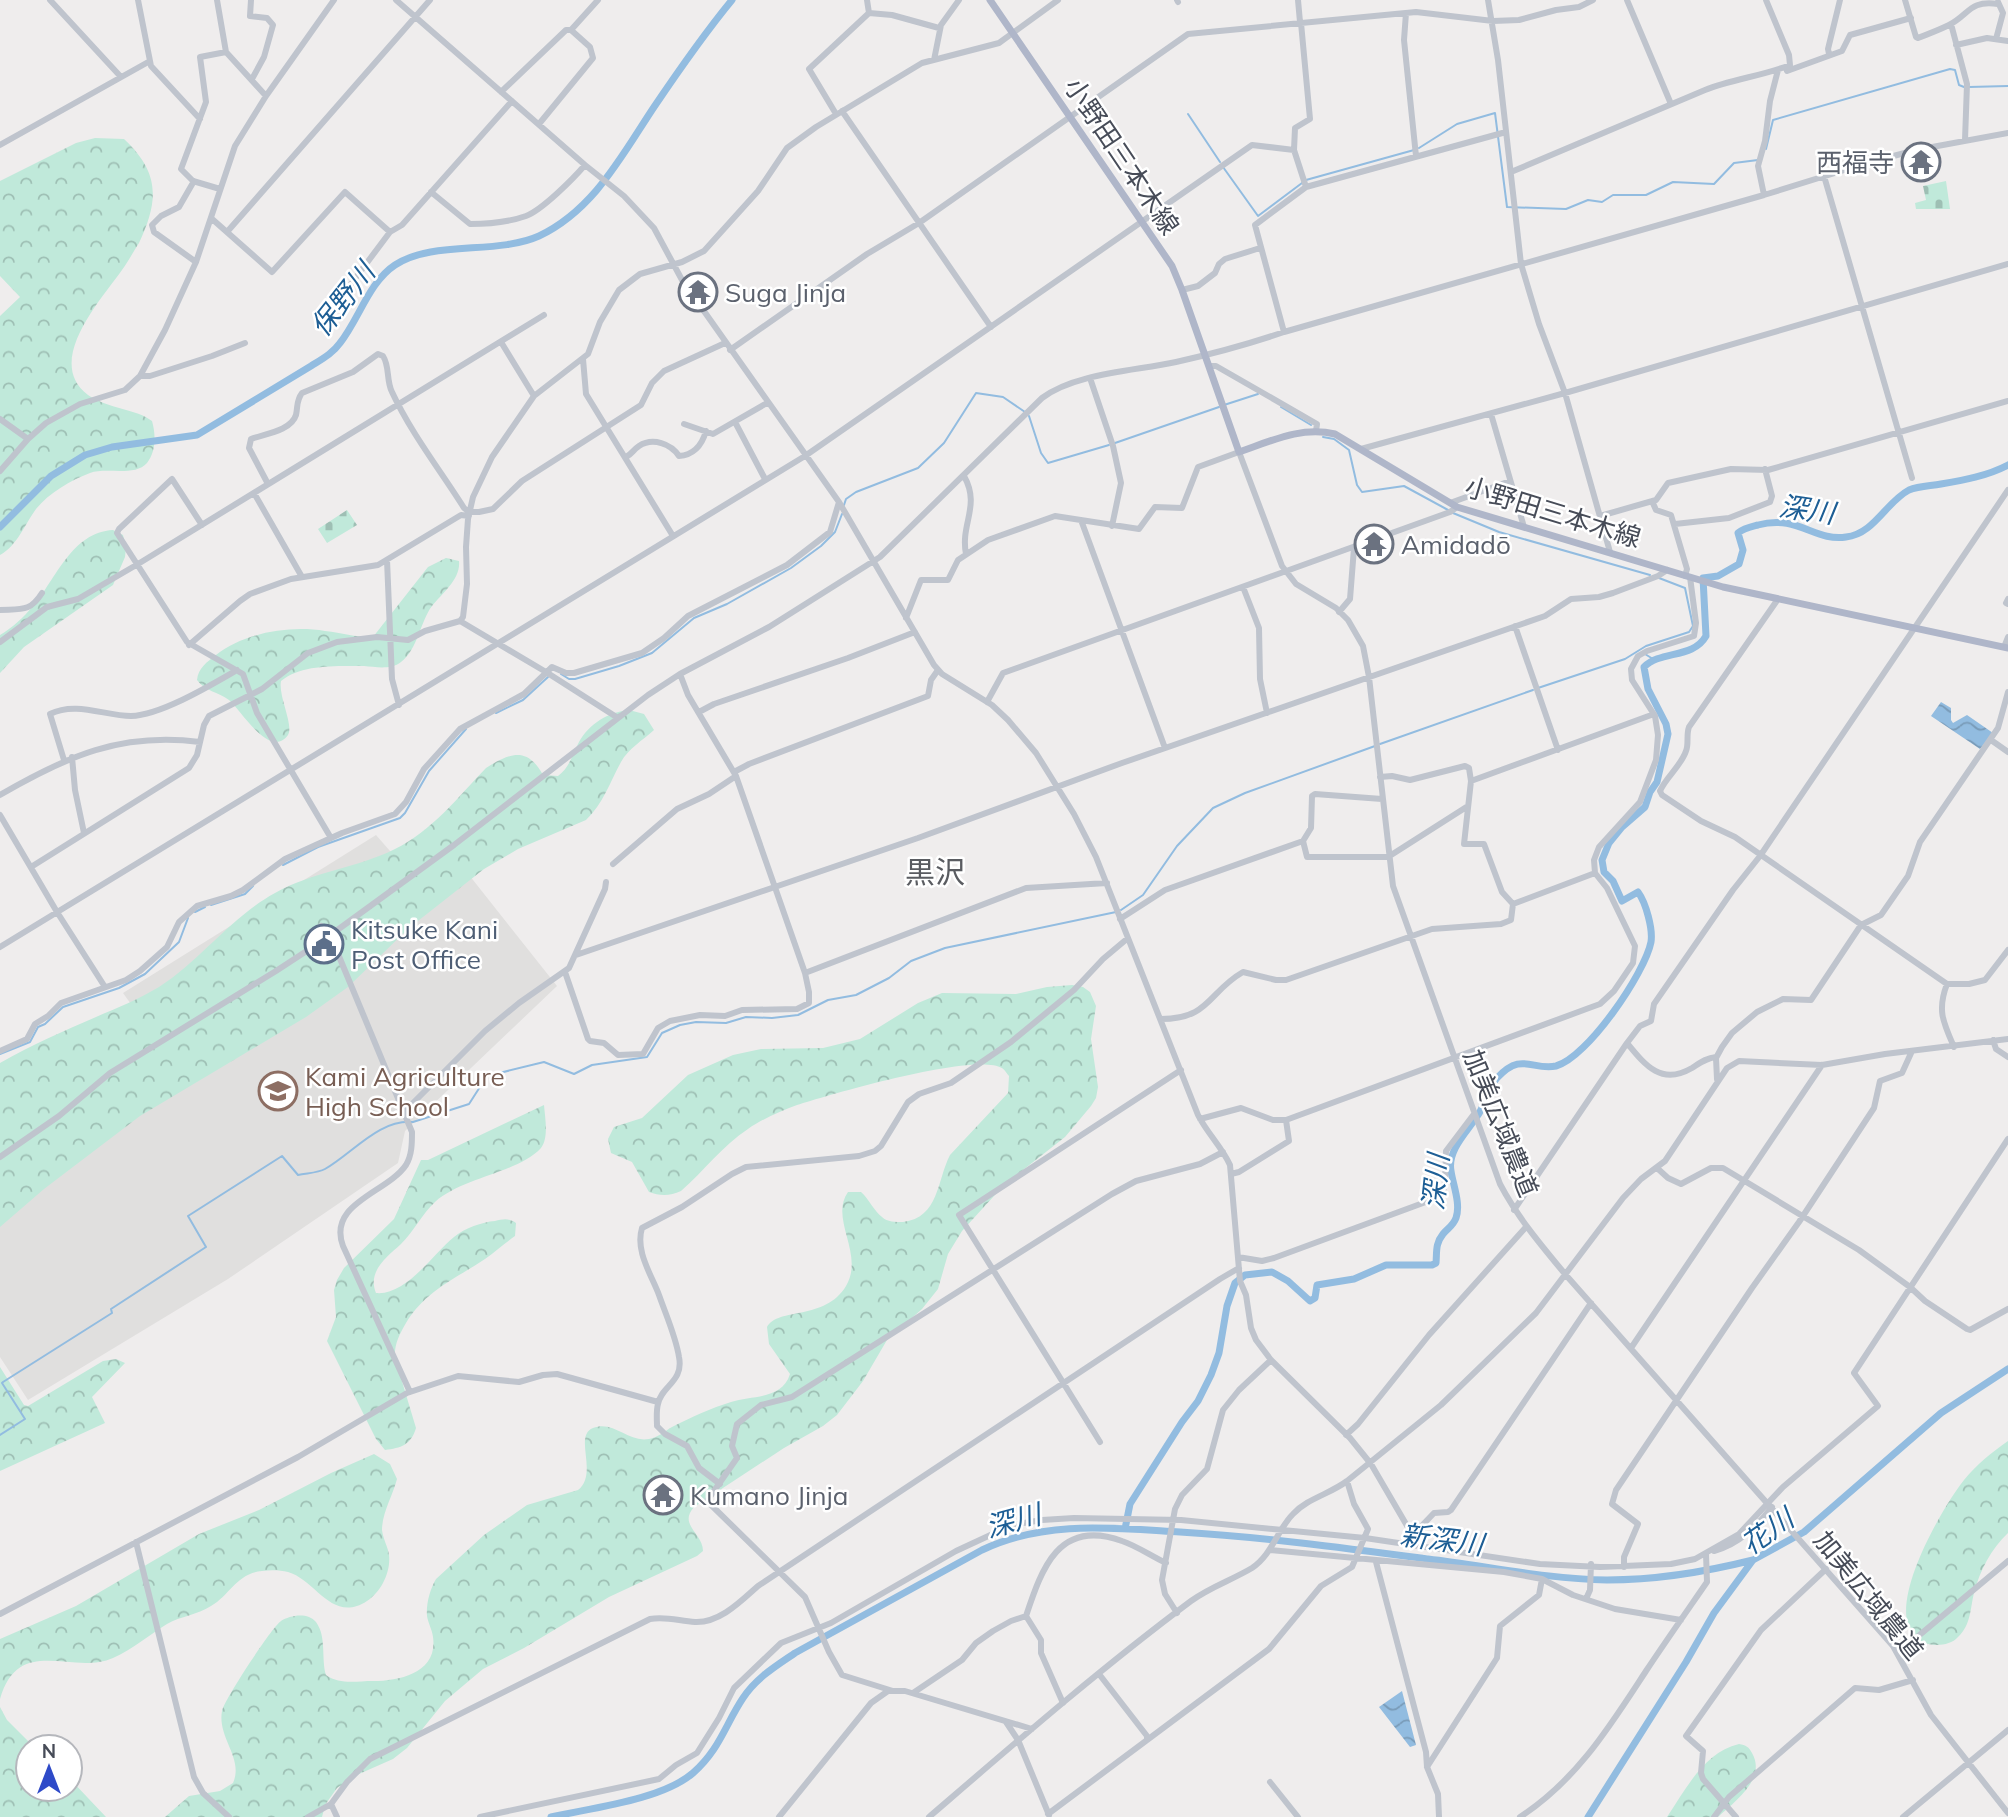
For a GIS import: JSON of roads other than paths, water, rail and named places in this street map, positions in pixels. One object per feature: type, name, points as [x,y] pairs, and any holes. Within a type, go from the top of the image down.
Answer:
[{"type":"main road","name":"小野田三本木線","points":[[990,0],[1172,266],[1239,452],[1296,432],[1316,431],[1335,435],[1453,505],[1707,583],[2006,647]]},
{"type":"street","points":[[50,0],[121,77]]},
{"type":"street","points":[[138,0],[151,66],[200,119]]},
{"type":"street","points":[[216,0],[226,52],[266,96]]},
{"type":"street","points":[[251,0],[250,16],[267,18],[273,25],[264,57],[252,79]]},
{"type":"street","points":[[0,471],[27,439],[65,411],[125,390],[140,376],[165,330],[196,262],[234,146],[334,0]]},
{"type":"street","points":[[396,0],[587,167],[624,196],[654,228],[682,279],[725,343],[842,507],[938,670],[999,710],[1028,743],[1058,787],[1090,844],[1107,883],[1205,1130],[1228,1160],[1240,1281],[1246,1295],[1251,1328],[1256,1340],[1271,1360],[1371,1464],[1420,1548]]},
{"type":"street","points":[[227,232],[430,0]]},
{"type":"street","points":[[501,92],[566,30],[571,30],[598,0]]},
{"type":"street","points":[[867,0],[869,13]]},
{"type":"street","points":[[934,60],[939,28],[959,0]]},
{"type":"street","points":[[31,867],[189,768],[196,758],[204,725],[211,714],[275,680],[300,657],[313,650],[348,641],[391,637],[408,640],[425,631],[460,621],[463,617],[466,592],[466,536],[469,514],[473,497],[492,457],[534,396],[590,352],[600,322],[619,290],[640,274],[674,265],[704,251],[758,191],[787,148],[839,112],[912,68],[986,47],[1013,34],[1058,0]]},
{"type":"street","points":[[1298,0],[1310,119],[1295,128],[1294,150],[1306,187]]},
{"type":"street","points":[[1489,0],[1521,264],[1539,324],[1565,393],[1610,552]]},
{"type":"street","points":[[730,350],[867,254],[919,223],[1188,34],[1426,12],[1493,20],[1531,19],[1556,10],[1578,7],[1593,0]]},
{"type":"street","points":[[1627,0],[1671,104]]},
{"type":"street","points":[[1764,195],[1758,174],[1770,101],[1778,72],[1791,62],[1766,0]]},
{"type":"street","points":[[1829,54],[1840,0]]},
{"type":"street","points":[[1905,0],[1918,38],[1951,24],[1969,7],[1983,1],[1998,2],[2003,13],[1996,39]]},
{"type":"street","points":[[939,28],[892,15],[869,13],[809,69],[991,327]]},
{"type":"street","points":[[1406,13],[1404,40],[1416,156]]},
{"type":"street","points":[[1511,172],[1730,80],[1778,72],[1843,50],[1850,35],[1910,18]]},
{"type":"street","points":[[1951,24],[1967,87],[1965,141]]},
{"type":"street","points":[[538,124],[593,58],[590,47],[571,30]]},
{"type":"street","points":[[1956,45],[1987,38],[2008,41]]},
{"type":"street","points":[[220,189],[194,181],[181,169],[206,102],[200,57],[226,52]]},
{"type":"street","points":[[0,145],[150,61]]},
{"type":"street","points":[[330,312],[390,232],[402,225],[512,101]]},
{"type":"street","points":[[1284,332],[1254,226],[1306,187],[1507,132]]},
{"type":"street","points":[[0,1157],[59,1116],[110,1073],[330,935],[680,674],[757,633],[880,557],[1055,389],[1090,378],[1255,342],[1916,150],[2008,133]]},
{"type":"street","points":[[0,947],[805,456],[1252,145],[1294,150]]},
{"type":"street","points":[[431,192],[470,224],[500,221],[537,211],[587,167]]},
{"type":"street","points":[[1824,176],[1912,478]]},
{"type":"street","points":[[194,181],[179,207],[161,216],[152,226],[154,232],[196,262]]},
{"type":"street","points":[[211,218],[272,272],[345,192],[390,232]]},
{"type":"street","points":[[1182,290],[1198,286],[1215,274],[1219,264],[1225,259],[1260,248]]},
{"type":"street","points":[[1361,449],[1565,393],[2008,264]]},
{"type":"street","points":[[0,642],[47,607],[78,599],[138,564],[544,315]]},
{"type":"street","points":[[501,342],[534,396]]},
{"type":"street","points":[[140,376],[150,376],[245,343]]},
{"type":"street","points":[[189,645],[250,594],[280,581],[367,568],[387,560],[461,515],[493,509],[522,481],[640,405],[652,383],[664,371],[725,343]]},
{"type":"street","points":[[268,484],[248,448],[251,439],[291,424],[302,393],[353,372],[380,354],[387,364],[390,390],[398,405],[469,514]]},
{"type":"street","points":[[583,359],[586,394],[673,536]]},
{"type":"street","points":[[1209,366],[1216,366],[1317,424],[1316,431]]},
{"type":"street","points":[[1090,378],[1112,442],[1121,483],[1112,526]]},
{"type":"street","points":[[1600,516],[1652,502],[1660,497],[1668,483],[1731,469],[1765,469],[2008,401]]},
{"type":"street","points":[[684,424],[716,433],[768,403]]},
{"type":"street","points":[[1491,414],[1524,527]]},
{"type":"street","points":[[0,419],[27,439]]},
{"type":"street","points":[[735,422],[765,479]]},
{"type":"street","points":[[625,457],[643,444],[661,443],[673,447],[679,456],[684,456],[700,446],[706,431]]},
{"type":"street","points":[[906,618],[921,580],[948,580],[956,562],[1005,533],[1055,516],[1139,529],[1155,508],[1182,508],[1196,468],[1239,452]]},
{"type":"street","name":"加美広域農道","points":[[1239,452],[1274,550],[1286,573],[1296,584],[1339,612],[1356,632],[1363,646],[1369,677],[1393,886],[1474,1115],[1500,1184],[1514,1210],[1591,1303],[1898,1653],[1931,1715],[2008,1813]]},
{"type":"street","points":[[1675,524],[1729,518],[1770,502],[1772,496],[1765,469]]},
{"type":"street","points":[[964,476],[970,486],[973,500],[965,535],[966,554]]},
{"type":"street","points":[[202,525],[172,480],[117,533],[189,645],[237,670],[245,677],[257,712],[331,838]]},
{"type":"street","points":[[987,702],[1003,673],[1450,512],[1453,505],[1510,481]]},
{"type":"street","points":[[1514,1210],[1640,1026],[1651,1021],[1654,1004],[1733,890],[1760,856],[2008,490]]},
{"type":"street","points":[[254,493],[302,577]]},
{"type":"street","points":[[1200,1119],[1241,1108],[1273,1120],[1286,1120],[1600,1004],[1611,995],[1626,975],[1633,964],[1635,946],[1607,888],[1595,873],[1596,853],[1640,802],[1654,766],[1658,735],[1654,714],[1632,680],[1632,669],[1641,654],[1694,636],[1696,624],[1691,578],[1675,524],[1671,514],[1656,510],[1652,502]]},
{"type":"street","points":[[0,1051],[27,1039],[35,1024],[61,1003],[126,980],[156,957],[170,942],[183,917],[197,906],[238,893],[285,859],[398,812],[424,769],[460,729],[524,694],[549,674],[554,666],[566,673],[574,673],[624,660],[650,649],[688,616],[771,575],[813,547],[831,530],[842,507]]},
{"type":"street","points":[[1082,520],[1165,748]]},
{"type":"street","points":[[1339,612],[1350,599],[1354,548]]},
{"type":"street","points":[[387,560],[392,679],[399,705]]},
{"type":"street","points":[[576,955],[1549,614],[1571,598],[1599,597],[1614,593],[1667,570]]},
{"type":"street","points":[[1243,587],[1259,628],[1261,679],[1267,713]]},
{"type":"street","points":[[0,610],[31,607],[42,593]]},
{"type":"street","points":[[1779,599],[1689,727],[1687,750],[1660,791],[1668,800],[1710,826],[1730,834],[1947,984],[1969,984],[1986,980],[2008,950]]},
{"type":"street","points":[[460,621],[618,718]]},
{"type":"street","points":[[1515,626],[1558,750]]},
{"type":"street","points":[[699,712],[714,704],[915,632]]},
{"type":"street","points":[[2006,647],[2008,637]]},
{"type":"street","points":[[64,760],[50,714],[59,709],[129,716],[146,713],[181,700],[237,670]]},
{"type":"street","points":[[613,864],[677,808],[709,794],[749,764],[928,696],[931,680],[938,670]]},
{"type":"street","points":[[565,972],[590,1041],[604,1043],[613,1053],[628,1056],[643,1054],[658,1028],[670,1021],[700,1015],[725,1016],[742,1010],[788,1010],[809,1003],[805,973],[735,774],[688,695],[680,674]]},
{"type":"street","points":[[1717,1080],[1716,1056],[1732,1033],[1768,1005],[1783,999],[1811,1000],[1861,925],[1878,918],[1888,905],[1911,870],[1920,842],[2005,717],[2008,692]]},
{"type":"street","points":[[1471,781],[1654,714]]},
{"type":"street","points":[[0,795],[64,760],[94,751],[159,739],[200,742]]},
{"type":"street","points":[[1991,740],[2008,752]]},
{"type":"street","points":[[72,757],[75,790],[85,833]]},
{"type":"street","points":[[1161,1019],[1196,1013],[1243,972],[1276,980],[1286,979],[1439,927],[1507,923],[1513,915],[1513,904],[1502,892],[1484,844],[1464,844],[1470,769],[1465,766],[1410,780],[1392,776],[1380,777]]},
{"type":"street","points":[[1118,915],[1165,890],[1303,841],[1311,828],[1311,803],[1315,794],[1382,799]]},
{"type":"street","points":[[1303,841],[1307,857],[1388,857],[1468,806]]},
{"type":"street","points":[[0,816],[105,987]]},
{"type":"street","points":[[1513,904],[1595,873]]},
{"type":"street","points":[[404,1112],[485,1031],[519,1003],[565,972],[576,955],[606,883]]},
{"type":"street","points":[[805,973],[1026,888],[1107,883]]},
{"type":"street","points":[[321,926],[330,935],[412,1132],[408,1162],[400,1172],[354,1206],[344,1216],[339,1230],[348,1256],[410,1392]]},
{"type":"street","points":[[720,1484],[699,1468],[687,1446],[659,1429],[657,1423],[658,1402],[677,1377],[680,1363],[658,1292],[645,1263],[642,1228],[682,1207],[746,1167],[859,1156],[875,1151],[883,1143],[908,1102],[919,1094],[951,1083],[1011,1042],[1074,990],[1103,959],[1128,938]]},
{"type":"street","points":[[1947,984],[1941,1012],[1954,1046]]},
{"type":"street","points":[[929,1817],[1032,1728],[1177,1613],[1216,1586],[1253,1567],[1271,1547],[1293,1514],[1308,1502],[1335,1490],[1371,1464],[1441,1405],[1536,1314],[1623,1198],[1641,1179],[1665,1161],[1727,1068],[1739,1061],[1822,1065],[2008,1039]]},
{"type":"street","points":[[1993,1040],[1996,1049],[2008,1057]]},
{"type":"street","points":[[1628,1043],[1645,1066],[1661,1074],[1676,1074],[1716,1056]]},
{"type":"street","points":[[1624,1567],[1624,1557],[1638,1524],[1612,1504],[1616,1490],[1874,1108],[1880,1081],[1902,1073],[1912,1051]]},
{"type":"street","points":[[1631,1348],[1822,1065]]},
{"type":"street","points":[[1100,1442],[959,1215],[1181,1070]]},
{"type":"street","points":[[1238,1257],[1262,1261],[1274,1258],[1442,1196],[1446,1151],[1474,1115]]},
{"type":"street","points":[[1231,1174],[1239,1172],[1289,1141],[1286,1120]]},
{"type":"street","points":[[480,1817],[659,1779],[697,1753],[719,1718],[727,1698],[752,1669],[785,1641],[803,1636],[956,1551],[1017,1524],[1042,1520],[1121,1517],[1181,1520],[1365,1538],[1540,1564],[1624,1567],[1671,1564],[1707,1556],[1739,1534],[1821,1454],[1878,1406],[1854,1373],[2008,1139]]},
{"type":"street","points":[[1032,1728],[913,1693],[893,1691],[845,1678],[828,1650],[805,1597],[707,1501],[737,1458],[732,1445],[739,1422],[761,1405],[792,1396],[1131,1183],[1200,1164],[1223,1152]]},
{"type":"street","points":[[1657,1168],[1677,1183],[1685,1183],[1711,1168],[1718,1167],[1804,1215],[1859,1250],[1925,1301],[1970,1330],[2008,1309]]},
{"type":"street","points":[[1346,1435],[1358,1424],[1429,1335],[1526,1227]]},
{"type":"street","points":[[308,1817],[331,1804],[351,1777],[374,1757],[650,1619],[671,1617],[705,1622],[716,1618],[780,1571],[1220,1279],[1239,1270]]},
{"type":"street","points":[[1413,1535],[1434,1513],[1451,1510],[1591,1303]]},
{"type":"street","points":[[1177,1613],[1163,1588],[1173,1514],[1182,1494],[1207,1469],[1223,1410],[1239,1390],[1271,1360]]},
{"type":"street","points":[[0,1614],[298,1457],[410,1392],[458,1376],[519,1381],[550,1374],[658,1402]]},
{"type":"street","points":[[1006,1722],[1018,1740],[1049,1815],[1269,1649],[1321,1586],[1349,1570],[1357,1560],[1368,1526],[1354,1504],[1347,1481]]},
{"type":"street","points":[[913,1693],[962,1660],[976,1643],[993,1631],[1026,1616],[1046,1566],[1057,1549],[1069,1539],[1085,1536],[1120,1540],[1166,1563]]},
{"type":"street","points":[[136,1542],[194,1777],[203,1793],[229,1817]]},
{"type":"street","points":[[1271,1547],[1357,1560],[1504,1572],[1542,1579],[1586,1599],[1634,1613],[1681,1619]]},
{"type":"street","points":[[1520,1817],[1544,1802],[1586,1759],[1707,1582],[1707,1556]]},
{"type":"street","points":[[1504,1572],[1507,1561]]},
{"type":"street","points":[[1376,1562],[1408,1679],[1427,1766],[1438,1794],[1439,1817]]},
{"type":"street","points":[[1898,1653],[2008,1562]]},
{"type":"street","points":[[1586,1599],[1590,1590],[1591,1563]]},
{"type":"street","points":[[1736,1817],[1701,1773],[1703,1751],[1686,1736],[1761,1630],[1826,1569]]},
{"type":"street","points":[[1427,1766],[1497,1658],[1500,1626],[1539,1595],[1542,1579]]},
{"type":"street","points":[[1026,1616],[1041,1640],[1041,1653],[1063,1703]]},
{"type":"street","points":[[1100,1674],[1139,1725],[1147,1740]]},
{"type":"street","points":[[1714,1817],[1723,1804],[1855,1688],[1879,1690],[1913,1680]]},
{"type":"street","points":[[779,1817],[871,1703],[888,1691],[893,1691]]},
{"type":"street","points":[[1903,1817],[2008,1730]]},
{"type":"street","points":[[1270,1782],[1298,1817]]},
{"type":"street","points":[[331,1804],[337,1817]]},
{"type":"water","points":[[1941,702],[1951,708],[1953,723],[1967,715],[1993,733],[1980,749],[1931,716]]},
{"type":"water","points":[[1402,1691],[1416,1745],[1410,1747],[1379,1707]]},
{"type":"waterway","name":"保野川","points":[[0,527],[51,476],[85,455],[112,447],[197,435],[323,358],[340,343],[378,281],[395,265],[410,257],[428,253],[522,242],[558,225],[576,212],[605,180],[682,66],[732,0]]},
{"type":"waterway","points":[[1766,149],[1773,120],[1950,69],[1955,70],[1959,85],[1964,87]]},
{"type":"waterway","points":[[1969,87],[2008,86]]},
{"type":"waterway","points":[[1419,148],[1457,124],[1495,113],[1507,207],[1566,209],[1588,200],[1602,202],[1613,195],[1646,195],[1673,182],[1714,184],[1734,163],[1758,160]]},
{"type":"waterway","points":[[1188,114],[1220,162]]},
{"type":"waterway","points":[[1223,167],[1258,216],[1306,180],[1414,150]]},
{"type":"waterway","points":[[844,505],[846,499],[856,492],[918,468],[944,443],[976,393],[1003,397],[1025,412]]},
{"type":"waterway","points":[[1224,405],[1258,394]]},
{"type":"waterway","points":[[1115,443],[1219,407]]},
{"type":"waterway","points":[[1281,407],[1311,425]]},
{"type":"waterway","points":[[1029,416],[1041,453],[1048,463],[1109,445]]},
{"type":"waterway","points":[[1323,437],[1334,439],[1349,450],[1357,485],[1362,492],[1404,486],[1448,510]]},
{"type":"waterway","name":"深川","points":[[1125,1529],[1130,1504],[1198,1401],[1211,1375],[1219,1353],[1227,1306],[1235,1283],[1245,1275],[1272,1272],[1288,1281],[1310,1301],[1315,1298],[1317,1285],[1354,1279],[1386,1265],[1436,1263],[1439,1241],[1457,1213],[1451,1171],[1452,1156],[1481,1110],[1494,1082],[1513,1065],[1548,1067],[1569,1060],[1598,1031],[1626,993],[1651,942],[1650,923],[1638,892],[1622,901],[1613,881],[1604,872],[1602,860],[1609,843],[1622,827],[1645,807],[1657,782],[1668,734],[1666,724],[1648,689],[1644,667],[1659,658],[1693,648],[1706,636],[1703,578],[1718,576],[1739,564],[1743,550],[1738,533],[1750,527],[1784,523],[1825,536],[1856,535],[1909,490],[1975,477],[2008,465]]},
{"type":"waterway","points":[[1453,513],[1499,532],[1650,575]]},
{"type":"waterway","points":[[561,674],[575,679],[652,653],[694,618],[727,604],[791,568],[835,532],[842,514]]},
{"type":"waterway","points":[[1538,688],[1625,659],[1646,646],[1689,632],[1693,626],[1685,588],[1659,578]]},
{"type":"waterway","points":[[1645,654],[1653,659]]},
{"type":"waterway","points":[[496,713],[523,700],[548,677]]},
{"type":"waterway","points":[[1380,744],[1533,690]]},
{"type":"waterway","points":[[283,865],[318,847],[400,818],[429,771],[466,729]]},
{"type":"waterway","points":[[1121,910],[1143,895],[1177,846],[1213,808],[1245,793],[1375,746]]},
{"type":"waterway","points":[[211,905],[245,894],[253,886]]},
{"type":"waterway","points":[[195,912],[205,907]]},
{"type":"waterway","points":[[0,1435],[25,1419],[3,1382],[112,1313],[111,1309],[206,1247],[188,1216],[282,1156],[298,1175],[319,1171],[389,1126],[413,1122],[469,1104],[487,1076],[544,1062],[574,1074],[592,1065],[647,1057],[662,1033],[680,1025],[696,1022],[726,1023],[746,1017],[798,1015],[828,1000],[856,995],[889,978],[911,961],[945,948],[1116,912]]},
{"type":"waterway","points":[[0,1054],[30,1042],[38,1027],[63,1007],[119,988],[145,974],[179,942],[188,918]]},
{"type":"waterway","name":"花川","points":[[1588,1817],[1714,1613],[1753,1560],[1804,1532],[1941,1413],[2008,1369]]},
{"type":"waterway","name":"深川","points":[[551,1817],[625,1802],[680,1782],[710,1755],[748,1691],[760,1678],[795,1653],[982,1550],[1030,1534],[1079,1528],[1211,1534],[1335,1547],[1540,1575],[1607,1580],[1681,1574],[1753,1560]]},
{"type":"place","name":"西福寺","points":[[1921,162]]},
{"type":"place","name":"Suga Jinja","points":[[698,292]]},
{"type":"place","name":"Amidadō","points":[[1374,544]]},
{"type":"place","name":"Kitsuke Kani Post Office","points":[[324,944]]},
{"type":"place","name":"Kami Agriculture High School","points":[[278,1091]]},
{"type":"place","name":"Kumano Jinja","points":[[663,1495]]},
{"type":"district","name":"黒沢","points":[[935,872]]},
{"type":"water label","name":"新深川","points":[[1442,1539]]}]
